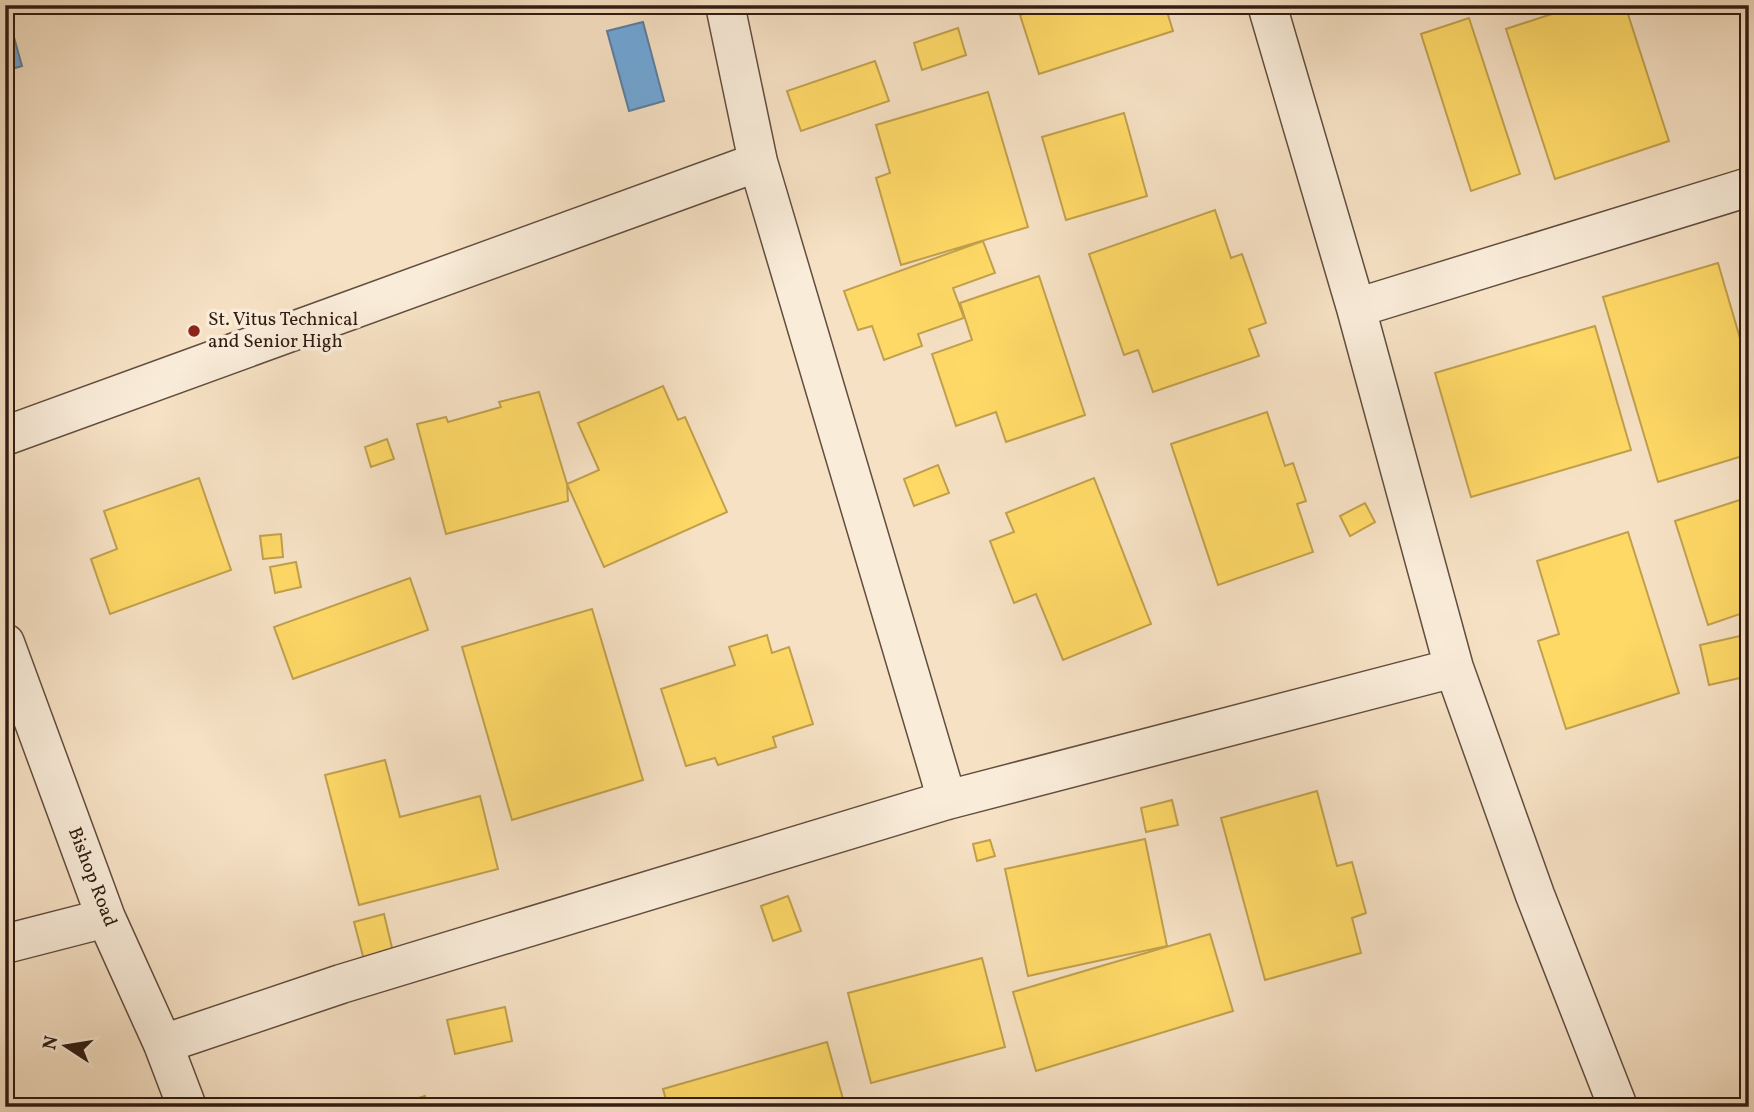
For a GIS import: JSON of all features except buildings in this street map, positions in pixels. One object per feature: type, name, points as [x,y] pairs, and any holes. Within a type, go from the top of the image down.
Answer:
[{"type":"street","points":[[724,5],[758,162],[947,800]]},
{"type":"street","points":[[1267,5],[1356,309],[1454,668],[1535,895],[1618,1107]]},
{"type":"street","points":[[5,436],[758,162]]},
{"type":"street","points":[[1356,309],[1747,192]]},
{"type":"street","name":"Bishop Road","points":[[5,643],[106,918],[163,1044],[187,1107]]},
{"type":"street","points":[[163,1044],[354,980],[947,800],[1454,668]]},
{"type":"street","points":[[5,944],[106,918]]},
{"type":"place","name":"St. Vitus Technical and Senior High","points":[[194,331]]}]
